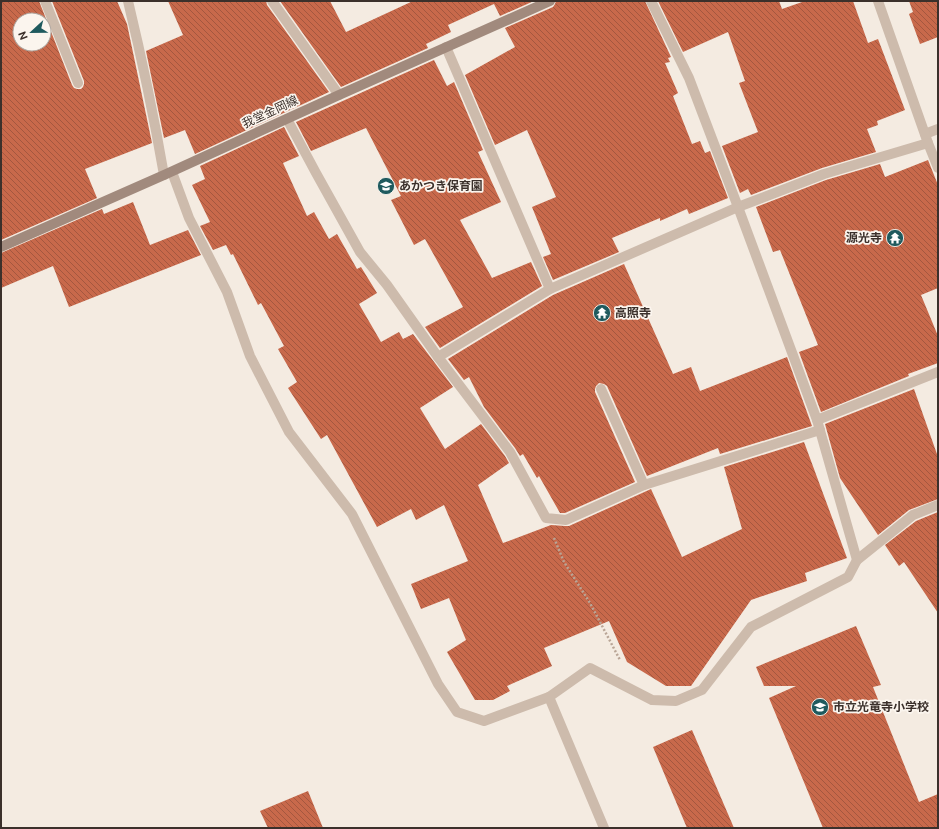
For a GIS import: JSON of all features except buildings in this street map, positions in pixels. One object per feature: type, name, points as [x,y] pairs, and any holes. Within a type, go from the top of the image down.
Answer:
[{"type":"main road","name":"我堂金岡線","points":[[1,247],[168,174],[339,95],[550,1]]},
{"type":"street","points":[[45,1],[78,83]]},
{"type":"street","points":[[128,1],[142,56],[158,140],[168,174],[227,292],[250,356],[289,432],[352,514],[438,684],[457,712],[484,721],[549,697],[590,668],[652,700],[676,701],[702,690],[751,627],[848,577],[857,560],[913,515],[938,505]]},
{"type":"street","points":[[272,1],[339,95]]},
{"type":"street","points":[[651,1],[689,78],[817,420],[857,560]]},
{"type":"street","points":[[878,1],[938,168]]},
{"type":"street","points":[[446,47],[550,289]]},
{"type":"street","points":[[288,119],[360,252],[510,452],[546,518],[566,520],[644,485],[820,430]]},
{"type":"street","points":[[438,357],[550,289],[738,207],[824,174],[926,138],[938,129]]},
{"type":"street","points":[[817,420],[938,372]]},
{"type":"street","points":[[600,389],[644,485]]},
{"type":"street","points":[[549,697],[604,828]]},
{"type":"path","points":[[546,518],[564,562],[590,603],[621,661]]},
{"type":"place","name":"あかつき保育園","points":[[386,186]]},
{"type":"place","name":"源光寺","points":[[895,238]]},
{"type":"place","name":"高照寺","points":[[602,313]]},
{"type":"place","name":"市立光竜寺小学校","points":[[820,707]]}]
